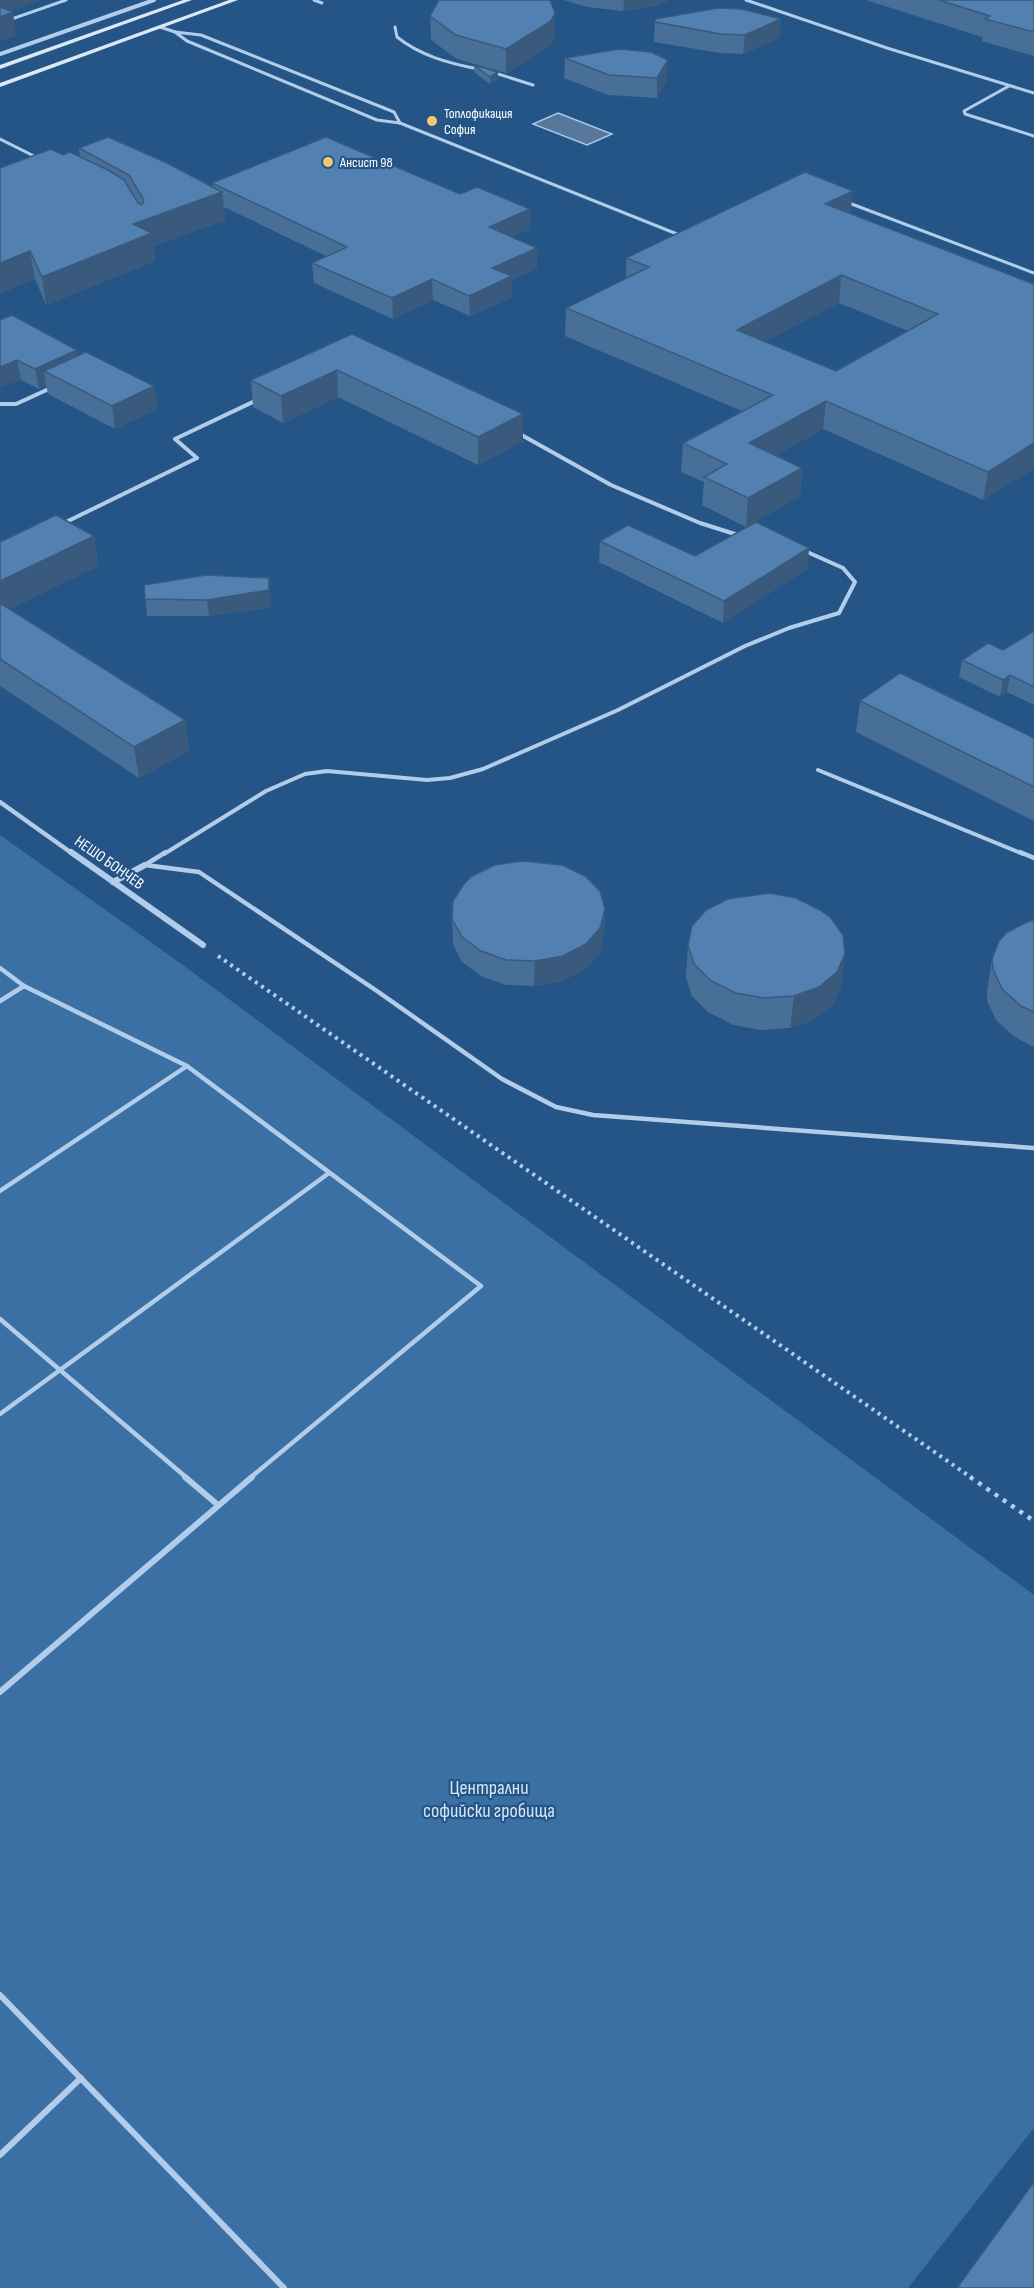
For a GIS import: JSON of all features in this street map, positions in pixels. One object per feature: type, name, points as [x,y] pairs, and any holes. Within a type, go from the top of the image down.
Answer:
[{"type":"main road","points":[[0,67],[189,0]]},
{"type":"main road","points":[[0,85],[235,0]]},
{"type":"street","points":[[0,54],[154,0]]},
{"type":"street","name":"НЕШО БОНЧЕВ","points":[[0,802],[203,945]]},
{"type":"street","points":[[113,882],[145,865]]},
{"type":"lane","points":[[0,23],[66,0]]},
{"type":"lane","points":[[314,0],[322,3]]},
{"type":"lane","points":[[746,0],[887,48],[1034,93]]},
{"type":"lane","points":[[160,27],[201,36],[394,112],[400,123]]},
{"type":"lane","points":[[395,27],[397,37],[423,54],[441,61],[480,69]]},
{"type":"lane","points":[[175,32],[187,41],[377,120],[400,123],[689,239]]},
{"type":"lane","points":[[490,72],[532,85]]},
{"type":"lane","points":[[1009,86],[964,111],[965,114],[1034,136]]},
{"type":"lane","points":[[0,139],[42,160]]},
{"type":"lane","points":[[846,202],[1034,273]]},
{"type":"lane","points":[[0,404],[16,404],[58,384]]},
{"type":"lane","points":[[61,524],[197,458],[175,440],[261,399]]},
{"type":"lane","points":[[511,430],[611,485],[700,523],[741,535]]},
{"type":"lane","points":[[145,865],[266,791],[305,774],[327,771],[427,780],[450,778],[483,769],[618,710],[745,646],[789,628],[839,613],[855,582],[843,568],[814,554],[795,549]]},
{"type":"lane","points":[[818,770],[1034,858]]},
{"type":"lane","points":[[145,865],[199,872],[377,991],[502,1079],[556,1107],[593,1115],[1034,1148]]},
{"type":"lane","points":[[0,968],[24,986],[187,1066],[481,1286],[218,1505],[0,1692]]},
{"type":"lane","points":[[0,1001],[24,986]]},
{"type":"lane","points":[[0,1191],[187,1066]]},
{"type":"lane","points":[[0,1414],[329,1173]]},
{"type":"lane","points":[[0,1318],[218,1505]]},
{"type":"lane","points":[[0,1995],[284,2288]]},
{"type":"lane","points":[[0,2155],[81,2078]]},
{"type":"path","points":[[203,945],[1034,1521]]},
{"type":"green space","name":"Централни софийски гробища","points":[[0,835],[176,960],[1034,1595],[1034,2128],[908,2288],[0,2288]]},
{"type":"shaded area","points":[[558,113],[612,134],[587,145],[533,124]]},
{"type":"building","points":[[439,0],[550,0],[555,13],[551,21],[506,49],[456,35],[430,16]]},
{"type":"building","points":[[939,0],[1034,0],[1034,32],[985,19],[990,16]]},
{"type":"building","points":[[0,7],[13,12],[0,17]]},
{"type":"building","points":[[718,8],[742,9],[781,19],[745,35],[721,34],[655,22],[655,19]]},
{"type":"building","points":[[619,49],[651,52],[668,60],[657,78],[609,75],[565,58]]},
{"type":"building","points":[[474,65],[498,72],[490,77]]},
{"type":"building","points":[[108,137],[167,163],[222,192],[133,224],[152,233],[42,277],[30,251],[0,263],[0,168],[51,149],[63,155],[70,152],[124,180],[138,203],[142,205],[144,200],[129,175],[79,148]]},
{"type":"building","points":[[326,137],[460,194],[477,187],[530,209],[489,227],[537,248],[492,268],[512,276],[469,296],[432,279],[392,298],[312,263],[347,247],[212,183]]},
{"type":"building","points":[[805,172],[853,191],[825,204],[1034,284],[1034,443],[988,472],[826,401],[749,443],[802,468],[748,498],[704,477],[727,464],[683,443],[773,395],[566,308],[649,267],[626,258]],"holes":[[[841,275],[938,314],[836,371],[737,330]]]},
{"type":"building","points":[[12,315],[77,350],[35,369],[17,360],[0,367],[0,320]]},
{"type":"building","points":[[352,334],[523,414],[478,437],[337,370],[281,396],[251,380]]},
{"type":"building","points":[[86,352],[154,386],[112,406],[44,371]]},
{"type":"building","points":[[56,515],[94,536],[0,581],[0,542]]},
{"type":"building","points":[[756,522],[809,548],[724,601],[600,541],[628,525],[695,556]]},
{"type":"building","points":[[206,575],[269,578],[269,590],[207,600],[145,599],[144,585]]},
{"type":"building","points":[[0,603],[185,720],[134,747],[0,659]]},
{"type":"building","points":[[1034,631],[1034,687],[1010,675],[1003,680],[962,660],[988,643],[1003,650]]},
{"type":"building","points":[[900,673],[1034,738],[1034,787],[860,701]]},
{"type":"building","points":[[522,861],[562,865],[585,876],[600,891],[605,909],[600,928],[586,944],[563,956],[535,961],[506,960],[481,951],[462,937],[452,919],[453,901],[464,884],[472,876],[495,865]]},
{"type":"building","points":[[769,893],[796,898],[820,910],[830,917],[843,935],[845,954],[837,972],[819,987],[794,996],[764,998],[736,993],[711,981],[694,964],[688,945],[692,926],[706,910],[728,899]]},
{"type":"building","points":[[1034,920],[1034,1012],[1021,1006],[1002,989],[993,969],[992,959],[999,941],[1006,933]]},
{"type":"building","points":[[1034,2182],[1034,2288],[957,2288]]},
{"type":"place","name":"Топлофикация София","points":[[432,121]]},
{"type":"place","name":"Ансист 98","points":[[328,162]]}]
